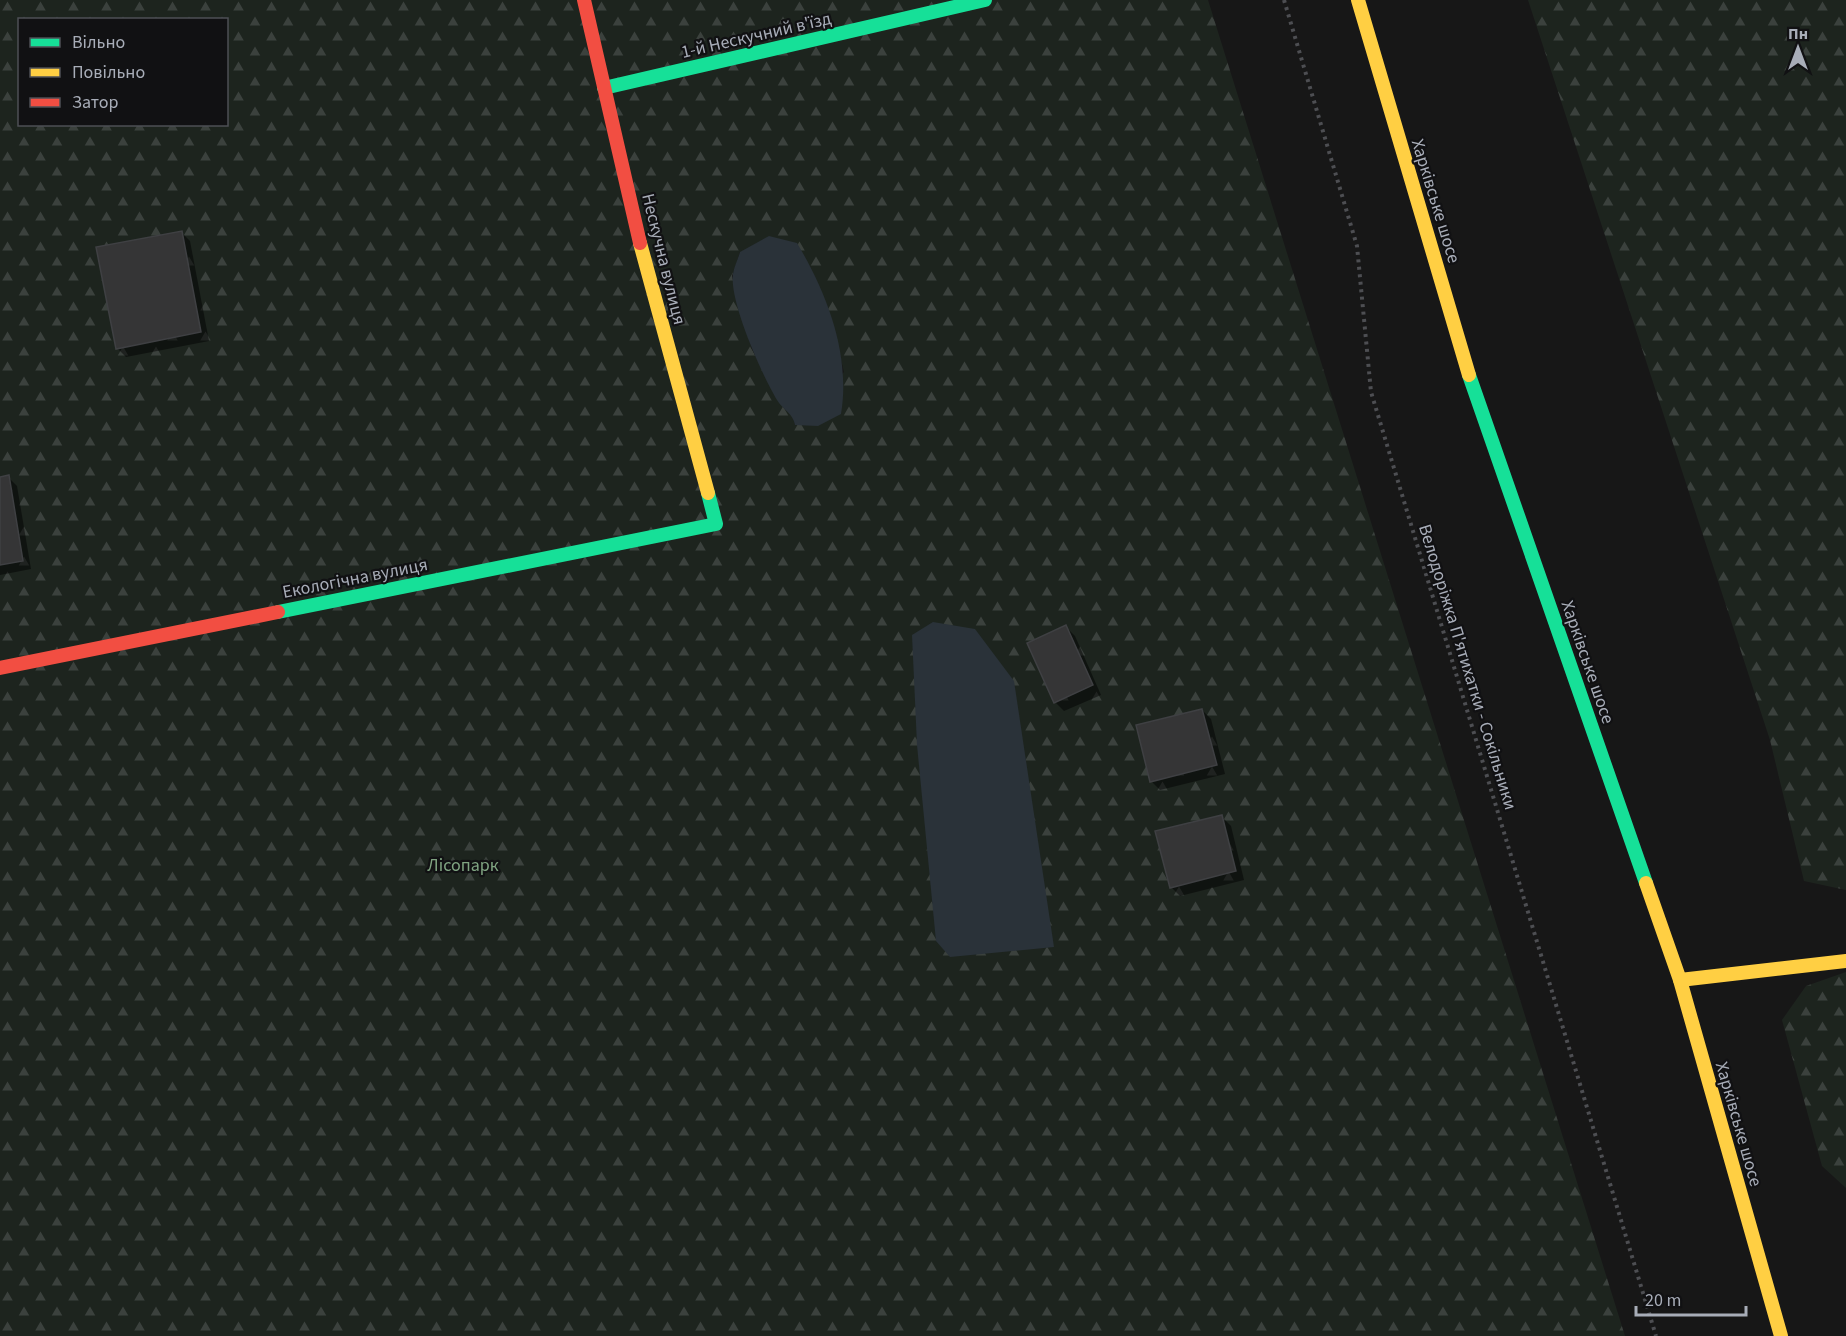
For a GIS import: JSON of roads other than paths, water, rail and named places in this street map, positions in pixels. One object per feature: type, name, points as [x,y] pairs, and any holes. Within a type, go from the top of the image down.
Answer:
[{"type":"street","name":"Нескучна вулиця","points":[[584,0],[640,242],[716,524]]},
{"type":"street","name":"1-й Нескучний в'їзд","points":[[604,88],[985,0]]},
{"type":"street","name":"Харківське шосе","points":[[1358,0],[1469,374],[1680,980],[1781,1336]]},
{"type":"street","name":"Екологічна вулиця","points":[[0,668],[716,524]]},
{"type":"street","points":[[1680,980],[1846,961]]},
{"type":"park label","name":"Лісопарк","points":[[463,865]]}]
